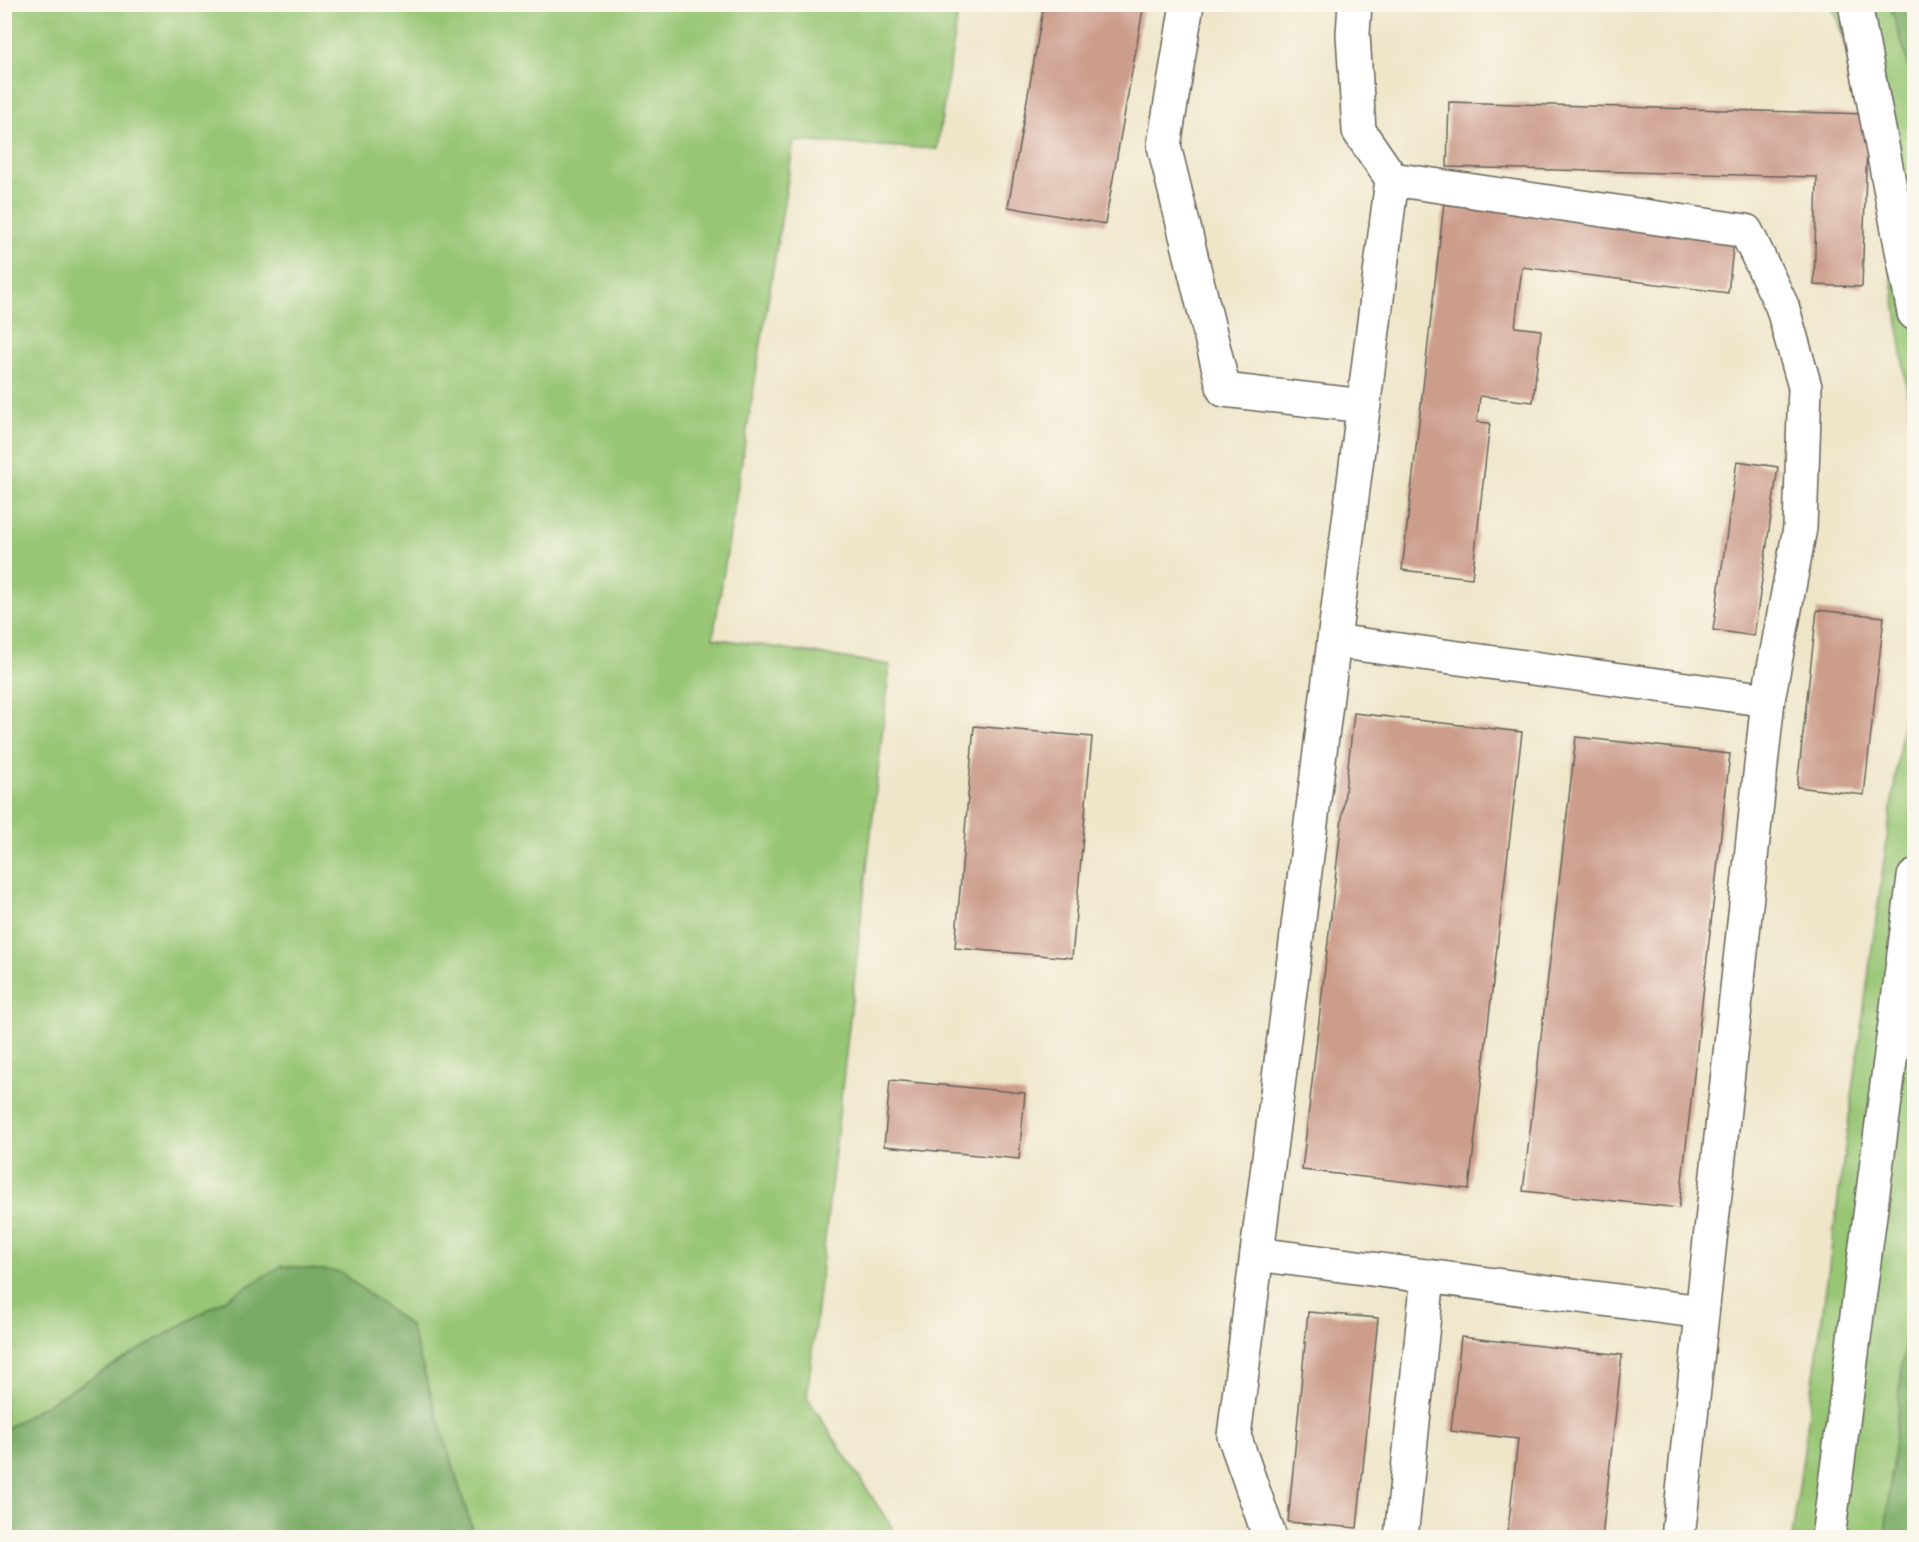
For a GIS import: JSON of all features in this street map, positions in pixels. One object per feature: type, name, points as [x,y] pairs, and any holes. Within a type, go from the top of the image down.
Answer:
[{"type":"street","points":[[1187,4],[1164,146],[1224,390],[1364,406]]},
{"type":"street","points":[[1270,1538],[1234,1436],[1392,179],[1359,131],[1353,34],[1355,4]]},
{"type":"street","points":[[1855,4],[1914,313]]},
{"type":"street","points":[[1392,179],[1746,231],[1782,306],[1805,387],[1800,528],[1768,700],[1678,1538]]},
{"type":"street","points":[[1334,641],[1768,700]]},
{"type":"street","points":[[1828,1538],[1914,877]]},
{"type":"street","points":[[1257,1254],[1702,1312]]},
{"type":"street","points":[[1401,1538],[1428,1276]]},
{"type":"green space","points":[[4,5],[959,5],[937,149],[794,141],[713,638],[890,665],[807,1397],[898,1537],[468,1537],[471,1526],[410,1326],[340,1272],[282,1266],[5,1429]]},
{"type":"green space","points":[[1832,5],[1890,5],[1907,59],[1914,101],[1914,444],[1870,113]]},
{"type":"green space","points":[[1890,5],[1914,5],[1914,101],[1907,59]]},
{"type":"green space","points":[[1914,640],[1914,1249],[1885,1537],[1792,1538]]},
{"type":"green space","points":[[1914,1249],[1914,1537],[1885,1537]]},
{"type":"green space","points":[[282,1266],[340,1272],[410,1326],[471,1526],[468,1537],[5,1537],[5,1429]]},
{"type":"building","points":[[1044,4],[1144,4],[1105,224],[1008,207]]},
{"type":"building","points":[[1449,102],[1868,114],[1862,287],[1814,285],[1817,177],[1447,167]]},
{"type":"building","points":[[1444,204],[1734,239],[1728,293],[1522,267],[1515,327],[1541,330],[1533,402],[1480,396],[1477,422],[1490,423],[1472,578],[1402,570]]},
{"type":"building","points":[[1737,461],[1778,467],[1754,636],[1713,630]]},
{"type":"building","points":[[1817,610],[1884,617],[1864,795],[1797,787]]},
{"type":"building","points":[[1354,713],[1522,732],[1469,1189],[1302,1170]]},
{"type":"building","points":[[974,726],[1092,737],[1072,958],[955,948]]},
{"type":"building","points":[[1576,737],[1730,754],[1679,1208],[1523,1191]]},
{"type":"building","points":[[890,1080],[1025,1093],[1019,1159],[884,1146]]},
{"type":"building","points":[[1308,1312],[1378,1318],[1357,1528],[1288,1522]]},
{"type":"building","points":[[1461,1337],[1622,1355],[1602,1538],[1507,1538],[1518,1439],[1451,1431]]}]
